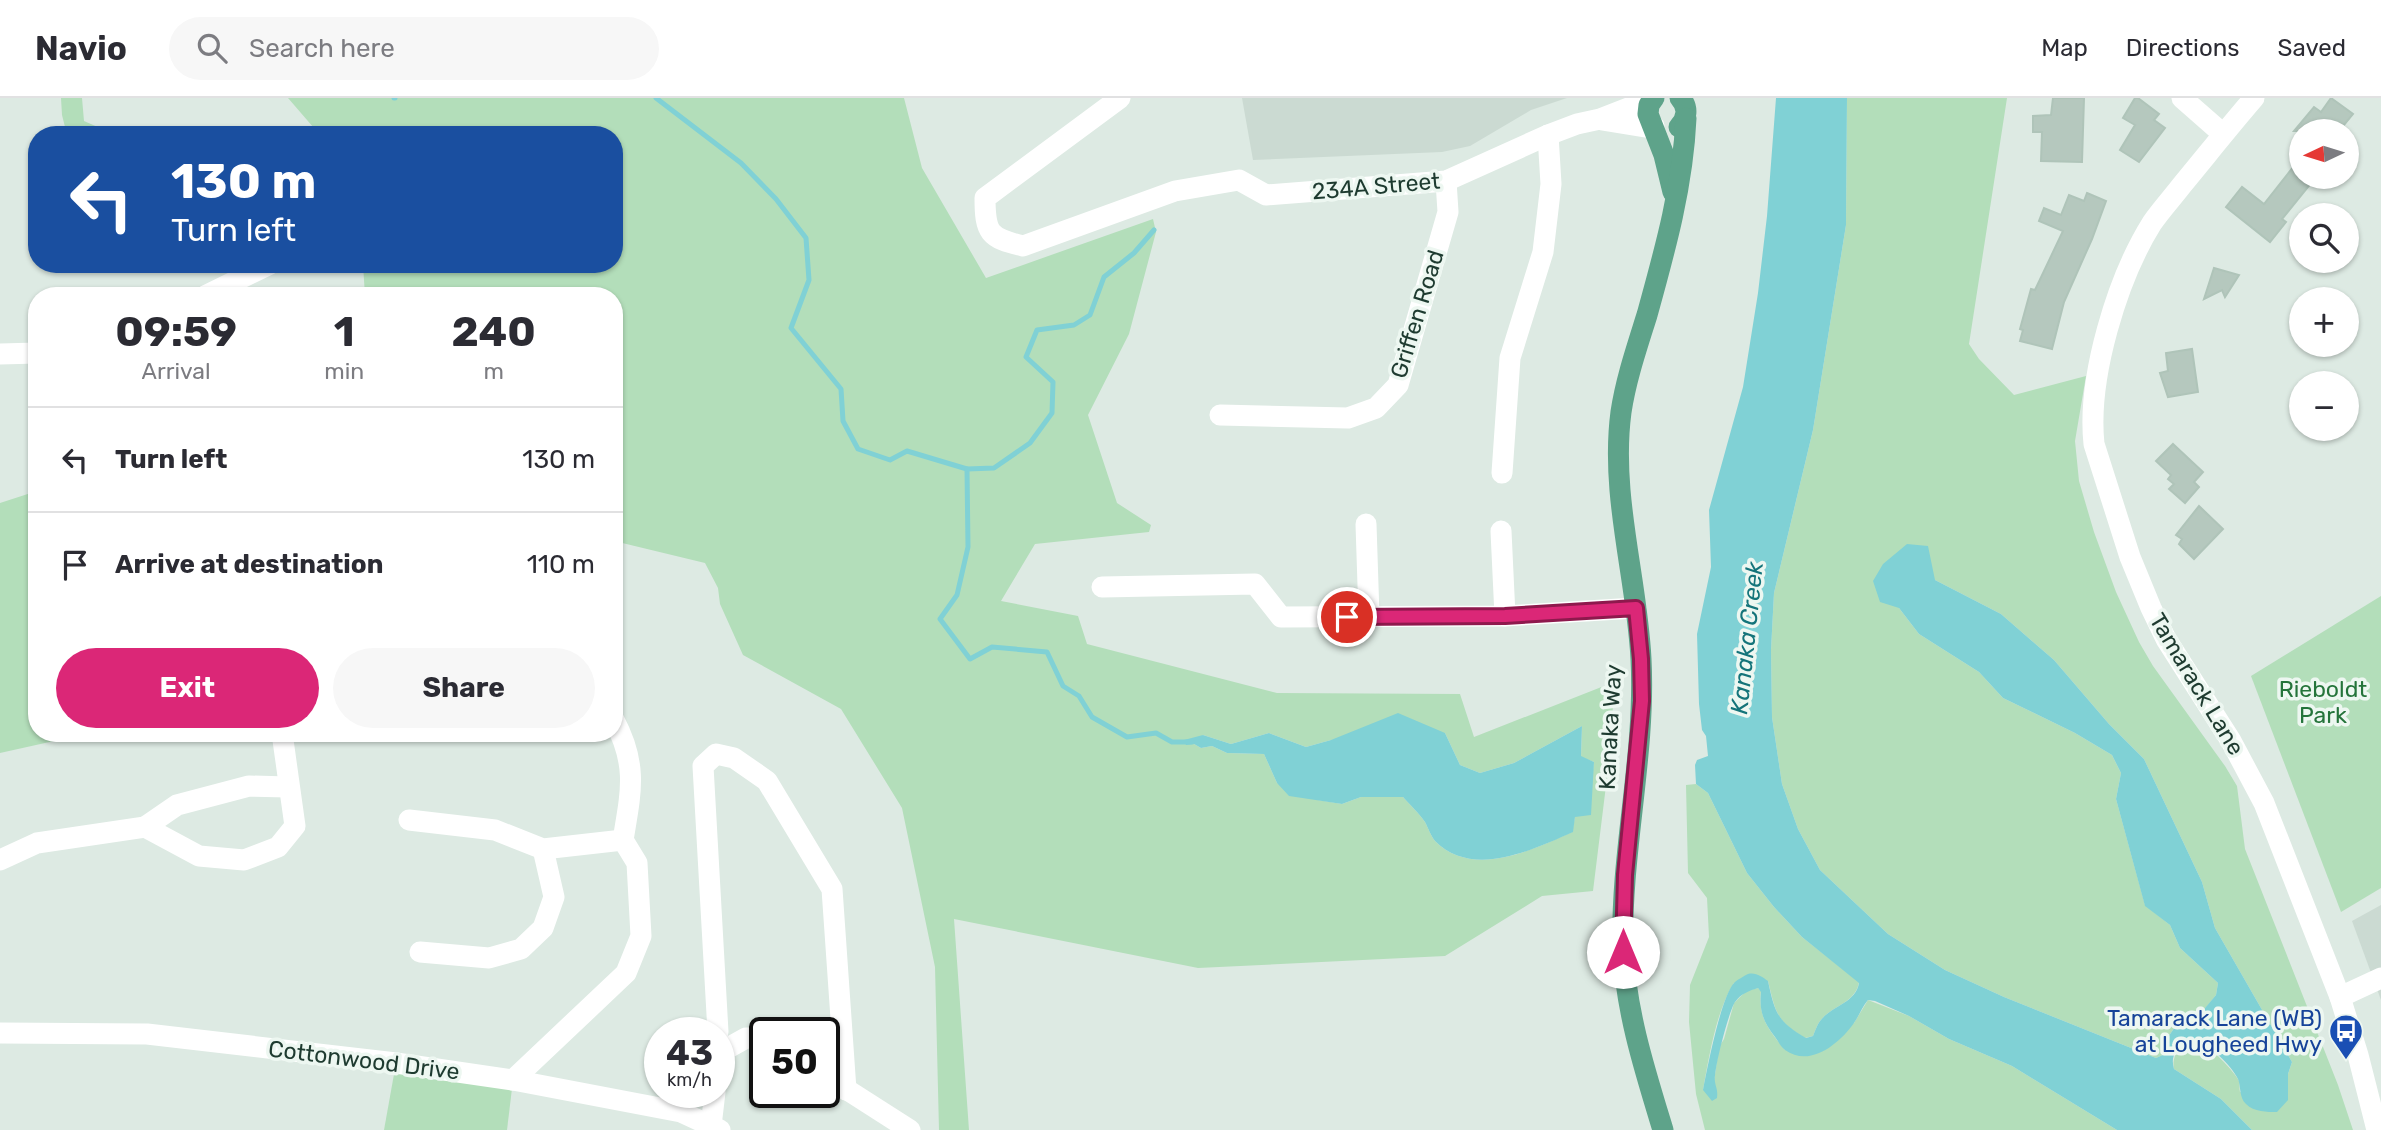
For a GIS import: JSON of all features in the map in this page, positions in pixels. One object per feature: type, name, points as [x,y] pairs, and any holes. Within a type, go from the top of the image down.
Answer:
[{"type":"main road","name":"Kanaka Way","points":[[1654,98],[1649,105],[1648,114],[1664,155],[1675,204]]},
{"type":"main road","name":"Kanaka Way","points":[[1662,1130],[1637,1045],[1623,952],[1625,875],[1642,701],[1636,608],[1621,504],[1621,415],[1625,390],[1665,252],[1675,204],[1684,148],[1683,104]]},
{"type":"main road","points":[[1654,126],[1667,131],[1675,130],[1683,104]]},
{"type":"street","name":"234A Street","points":[[1120,98],[985,198],[985,223],[998,240],[1023,246],[1175,191],[1239,180],[1266,195],[1446,181],[1548,135],[1654,98]]},
{"type":"street","points":[[2182,98],[2223,134]]},
{"type":"street","name":"Tamarack Lane","points":[[2254,98],[2153,222],[2133,258],[2104,344],[2095,396],[2094,444],[2130,556],[2151,608],[2166,639],[2231,741],[2264,803],[2340,997],[2377,1118]]},
{"type":"street","name":"234A Street","points":[[1600,119],[1645,127],[1654,126]]},
{"type":"street","points":[[1502,472],[1510,358],[1543,252],[1551,184],[1548,135]]},
{"type":"street","name":"Griffen Road","points":[[1220,415],[1348,418],[1376,408],[1398,385],[1448,212],[1446,181]]},
{"type":"street","points":[[221,287],[246,273]]},
{"type":"street","points":[[0,354],[28,352]]},
{"type":"street","points":[[1366,524],[1369,617]]},
{"type":"street","points":[[1501,531],[1505,616]]},
{"type":"street","points":[[1102,587],[1255,584],[1281,617],[1505,616],[1636,608]]},
{"type":"street","points":[[513,1080],[626,973],[641,936],[637,863],[623,840],[632,783],[623,736]]},
{"type":"street","points":[[145,827],[199,856],[244,860],[278,847],[295,826],[283,742]]},
{"type":"street","points":[[717,1017],[703,766],[716,754],[734,758],[767,781],[832,889],[846,1090]]},
{"type":"street","points":[[0,860],[37,843],[145,827],[177,805],[249,786],[288,787]]},
{"type":"street","points":[[409,820],[495,830],[543,849],[623,840]]},
{"type":"street","points":[[420,951],[489,958],[521,949],[543,928],[554,897],[543,849]]},
{"type":"street","points":[[2340,997],[2381,978]]},
{"type":"street","name":"Cottonwood Drive","points":[[0,1033],[147,1034],[396,1063],[513,1080],[681,1112],[716,1128]]},
{"type":"street","points":[[840,1086],[910,1130]]},
{"type":"street","points":[[715,1108],[716,1128]]},
{"type":"shaded area","points":[[1242,98],[1567,98],[1531,110],[1470,146],[1442,152],[1253,160]]},
{"type":"shaded area","points":[[2381,905],[2381,1000],[2352,921]]},
{"type":"green space","points":[[61,98],[82,98],[84,121],[95,126],[65,126]]},
{"type":"green space","points":[[288,98],[904,98],[922,168],[986,278],[1153,219],[1156,232],[1129,334],[1088,415],[1117,503],[1151,525],[1149,532],[1035,544],[1001,601],[1078,616],[1087,644],[1277,693],[1460,694],[1474,737],[1604,686],[1613,703],[1611,745],[1593,891],[1542,896],[1445,956],[1198,968],[954,919],[969,1130],[939,1130],[935,967],[902,808],[841,709],[743,655],[720,604],[718,588],[705,563],[623,543],[623,287],[364,287],[364,273],[623,273],[623,126],[312,126]],"holes":[[[1582,726],[1581,757],[1594,762],[1591,785],[1575,817],[1572,832],[1521,853],[1484,860],[1450,852],[1435,841],[1423,819],[1403,797],[1361,797],[1342,804],[1318,800],[1277,783],[1264,754],[1227,753],[1212,746],[1201,748],[1194,744],[1203,735],[1231,744],[1269,733],[1306,747],[1331,740],[1445,733],[1460,765],[1480,773],[1514,763]]]},
{"type":"green space","points":[[1847,98],[2007,98],[1969,344],[1979,359],[2014,395],[2086,376],[2075,441],[2079,481],[2094,532],[2116,592],[2139,642],[2237,786],[2245,849],[2338,1085],[2353,1130],[2252,1130],[2221,1099],[2174,1069],[2174,1059],[2179,1049],[2188,1042],[2199,1042],[2215,1053],[2232,1071],[2239,1081],[2240,1092],[2288,1100],[2288,1074],[2292,1062],[2215,928],[2202,882],[2144,759],[2109,724],[2054,660],[2001,614],[1935,580],[1899,608],[1919,634],[1979,672],[2003,698],[2075,733],[2112,755],[2121,773],[2116,799],[2145,905],[2170,925],[2180,948],[2218,983],[2216,995],[2195,1021],[2175,1027],[2168,1037],[2165,1054],[2156,1058],[2004,997],[1945,970],[1888,934],[1820,870],[1798,829],[1782,784],[1772,717],[1774,593],[1813,430],[1846,225]]},
{"type":"green space","points":[[28,494],[28,742],[50,742],[0,753],[0,503]]},
{"type":"green space","name":"Rieboldt Park","points":[[2381,596],[2381,888],[2341,912],[2251,676]]},
{"type":"green space","points":[[1696,784],[1708,793],[1747,873],[1774,907],[1802,937],[1859,982],[1853,995],[1825,1016],[1813,1036],[1805,1038],[1788,1026],[1779,1015],[1768,981],[1734,983],[1718,1020],[1703,1090],[1714,1081],[1719,1047],[1724,1039],[1734,1003],[1746,991],[1758,988],[1761,991],[1761,1009],[1766,1023],[1785,1050],[1854,1023],[1868,1000],[1909,1016],[1949,1039],[2012,1066],[2117,1130],[1705,1130],[1696,1094],[1689,1022],[1690,985],[1709,937],[1707,898],[1688,873],[1686,785]]},
{"type":"green space","points":[[396,1063],[513,1080],[507,1130],[384,1130]]},
{"type":"water","name":"Kanaka Creek","points":[[1776,98],[1847,98],[1846,225],[1813,430],[1774,593],[1772,717],[1782,784],[1798,829],[1820,870],[1888,934],[1945,970],[2004,997],[2156,1058],[2165,1054],[2168,1037],[2175,1027],[2195,1020],[2216,995],[2218,983],[2180,948],[2170,925],[2145,906],[2116,799],[2121,773],[2112,755],[2075,733],[2003,698],[1979,672],[1919,634],[1899,608],[1880,602],[1873,581],[1883,564],[1907,544],[1928,546],[1935,580],[2001,614],[2054,660],[2109,724],[2144,759],[2202,882],[2215,928],[2292,1062],[2288,1074],[2288,1100],[2277,1112],[2265,1112],[2249,1107],[2242,1099],[2234,1072],[2220,1056],[2203,1045],[2194,1042],[2178,1049],[2173,1059],[2174,1069],[2221,1099],[2252,1130],[2117,1130],[2012,1066],[1949,1039],[1909,1016],[1875,1001],[1868,1000],[1854,1023],[1832,1046],[1814,1055],[1795,1055],[1784,1049],[1767,1026],[1761,1010],[1761,992],[1758,988],[1742,995],[1732,1008],[1716,1066],[1717,1098],[1712,1101],[1703,1090],[1724,1003],[1734,983],[1739,979],[1754,974],[1768,981],[1773,1001],[1783,1021],[1806,1038],[1813,1036],[1825,1016],[1853,995],[1859,983],[1802,937],[1774,907],[1747,873],[1708,793],[1696,784],[1697,760],[1708,756],[1699,704],[1697,634],[1711,567],[1709,510],[1743,387],[1767,216]]},
{"type":"water","points":[[1398,713],[1445,733],[1460,765],[1480,773],[1514,763],[1582,726],[1581,756],[1594,762],[1591,815],[1575,817],[1573,832],[1521,853],[1485,860],[1467,858],[1450,852],[1435,841],[1423,819],[1403,797],[1361,797],[1342,804],[1289,796],[1277,783],[1264,754],[1227,753],[1212,746],[1201,748],[1194,744],[1186,745],[1184,740],[1203,735],[1231,744],[1269,733],[1306,747],[1331,740]]},
{"type":"building","points":[[2053,98],[2084,98],[2082,162],[2041,161],[2042,132],[2033,132],[2033,116],[2051,115]]},
{"type":"building","points":[[2135,98],[2159,114],[2154,120],[2165,128],[2139,162],[2120,150],[2135,125],[2123,118]]},
{"type":"building","points":[[2331,98],[2353,114],[2349,119],[2304,119],[2314,107],[2321,112]]},
{"type":"building","points":[[2289,172],[2289,189],[2306,189],[2295,203],[2289,203],[2289,210],[2282,219],[2286,222],[2270,242],[2226,207],[2242,187],[2264,204]]},
{"type":"building","points":[[2087,193],[2106,201],[2064,302],[2052,349],[2020,341],[2023,330],[2020,329],[2031,289],[2035,290],[2063,231],[2039,221],[2044,208],[2061,215],[2069,195],[2084,201]]},
{"type":"building","points":[[2214,268],[2239,275],[2225,297],[2222,290],[2204,299]]},
{"type":"building","points":[[2192,349],[2198,392],[2168,397],[2160,373],[2168,371],[2166,353]]},
{"type":"building","points":[[2173,444],[2203,472],[2194,482],[2199,487],[2185,503],[2169,489],[2174,484],[2168,479],[2171,475],[2156,461]]},
{"type":"building","points":[[2199,506],[2223,529],[2194,559],[2179,544],[2182,539],[2176,535]]},
{"type":"waterway","points":[[656,98],[741,163],[776,199],[806,238],[809,280],[791,328],[841,389],[843,421],[858,449],[890,460],[907,451],[967,469],[968,547],[957,595],[940,619],[970,659],[992,647],[1047,652],[1063,686],[1079,696],[1092,717],[1127,737],[1156,733],[1172,742],[1192,742]]},
{"type":"waterway","points":[[967,469],[994,468],[1030,443],[1052,413],[1053,382],[1026,357],[1037,330],[1074,325],[1090,315],[1104,277],[1134,253],[1154,230]]},
{"type":"place","name":"Tamarack Lane (WB) at Lougheed Hwy","points":[[2346,1061]]},
{"type":"route","points":[[1347,617],[1505,616],[1636,608],[1642,701],[1625,875],[1623,952]]}]
